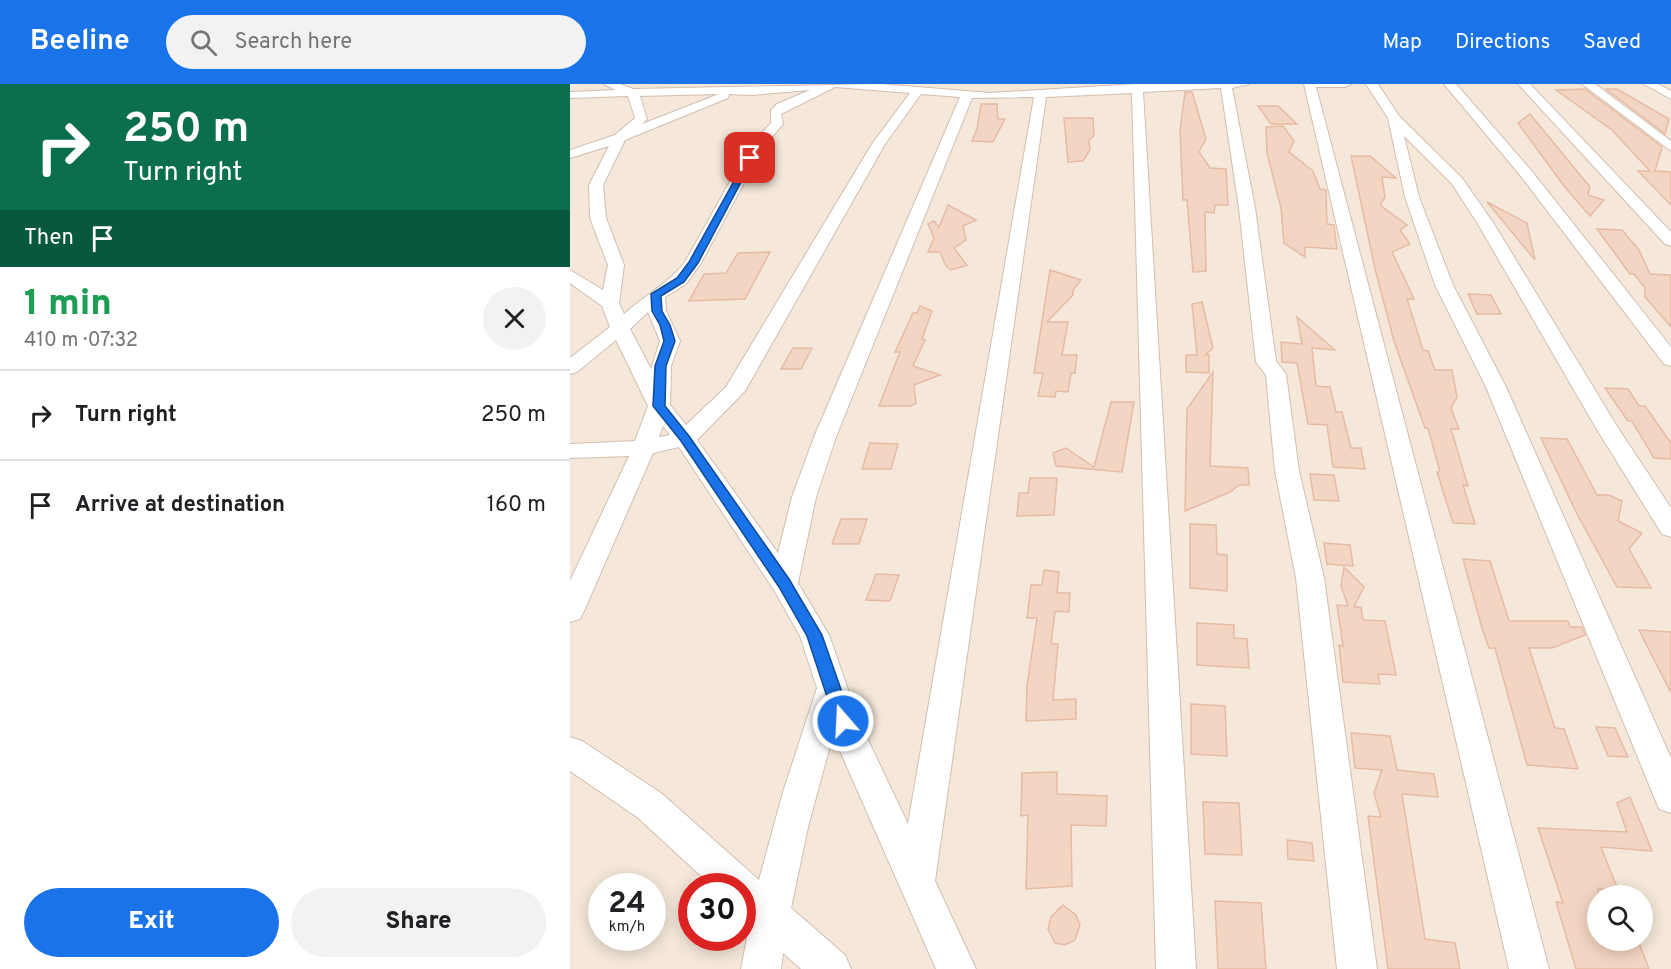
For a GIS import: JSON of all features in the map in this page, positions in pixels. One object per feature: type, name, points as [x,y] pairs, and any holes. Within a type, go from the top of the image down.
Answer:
[{"type":"street","points":[[610,84],[633,93]]},
{"type":"street","points":[[570,154],[620,137],[720,97],[831,84]]},
{"type":"street","points":[[570,368],[620,328],[656,294],[680,280],[693,263],[722,206],[758,144],[777,124],[775,113],[781,107],[831,84]]},
{"type":"street","points":[[837,84],[914,88],[967,96],[1165,85],[1243,84]]},
{"type":"street","points":[[986,84],[990,96]]},
{"type":"street","points":[[1227,84],[1247,208],[1266,362],[1276,374],[1287,471],[1310,578],[1357,969]]},
{"type":"street","points":[[1345,84],[1311,84],[1529,969]]},
{"type":"street","points":[[1372,84],[1394,118],[1457,181],[1486,224],[1607,428],[1671,528]]},
{"type":"street","points":[[1450,84],[1525,172],[1671,360]]},
{"type":"street","points":[[1524,84],[1671,241]]},
{"type":"street","points":[[1588,84],[1671,147]]},
{"type":"street","points":[[1650,84],[1671,96]]},
{"type":"street","points":[[1123,87],[1176,969]]},
{"type":"street","points":[[570,451],[644,448],[685,439],[734,392],[914,88]]},
{"type":"street","points":[[570,95],[702,90],[751,92]]},
{"type":"street","points":[[916,886],[1049,91]]},
{"type":"street","points":[[633,93],[641,119],[620,137],[596,185],[598,218],[616,265],[610,303],[659,406],[685,439],[784,583],[814,635],[843,721],[916,886],[956,969]]},
{"type":"street","points":[[784,583],[804,496],[825,437],[967,96]]},
{"type":"street","points":[[1394,118],[1412,197],[1444,285],[1496,387],[1671,797]]},
{"type":"street","points":[[570,275],[610,303]]},
{"type":"street","points":[[570,611],[644,448],[659,406],[661,366],[670,341],[657,311],[656,294]]},
{"type":"street","points":[[761,969],[756,902],[832,688]]},
{"type":"street","points":[[570,752],[649,805],[725,873]]},
{"type":"street","points":[[756,902],[831,969]]},
{"type":"shaded area","points":[[570,84],[1671,84],[1671,969],[570,969]]},
{"type":"building","points":[[1585,89],[1662,147],[1655,171],[1671,172],[1671,205],[1638,171],[1650,171],[1612,130],[1556,90]]},
{"type":"building","points":[[1606,89],[1617,89],[1669,119],[1665,134]]},
{"type":"building","points":[[1185,92],[1192,92],[1206,139],[1199,152],[1210,168],[1226,169],[1228,205],[1215,205],[1214,213],[1205,212],[1206,271],[1193,272],[1187,200],[1183,200],[1180,131]]},
{"type":"building","points":[[981,104],[997,104],[998,119],[1005,119],[993,142],[972,141],[977,129]]},
{"type":"building","points":[[1258,106],[1278,106],[1297,124],[1271,124]]},
{"type":"building","points":[[1530,114],[1590,187],[1588,195],[1604,200],[1590,216],[1564,186],[1518,123]]},
{"type":"building","points":[[1064,118],[1093,118],[1094,136],[1089,140],[1090,150],[1083,161],[1068,162]]},
{"type":"building","points":[[1283,126],[1294,141],[1289,152],[1313,171],[1320,189],[1326,190],[1327,224],[1334,225],[1337,249],[1305,247],[1305,257],[1284,243],[1281,208],[1267,153],[1266,127]]},
{"type":"building","points":[[1351,156],[1370,156],[1396,178],[1382,177],[1385,197],[1380,205],[1407,225],[1400,230],[1410,244],[1392,252],[1414,299],[1407,299],[1423,350],[1428,351],[1435,370],[1452,370],[1457,397],[1451,408],[1459,429],[1451,429],[1468,486],[1463,485],[1475,524],[1453,523],[1437,472],[1440,472],[1428,428],[1425,428],[1394,341],[1375,269]]},
{"type":"building","points":[[1487,202],[1527,223],[1535,260]]},
{"type":"building","points":[[948,205],[976,220],[963,226],[966,240],[954,248],[967,265],[951,270],[946,266],[940,252],[928,252],[934,238],[928,224],[934,221],[939,227]]},
{"type":"building","points":[[1597,229],[1622,230],[1639,250],[1650,274],[1671,275],[1671,327],[1645,297],[1645,288],[1634,274],[1630,274]]},
{"type":"building","points":[[770,252],[745,299],[689,301],[704,274],[726,273],[738,253]]},
{"type":"building","points":[[1050,270],[1081,280],[1073,290],[1073,295],[1047,322],[1068,322],[1062,355],[1077,355],[1075,373],[1071,373],[1068,392],[1056,391],[1055,397],[1038,396],[1043,373],[1034,373]]},
{"type":"building","points":[[1468,294],[1491,295],[1501,314],[1477,314]]},
{"type":"building","points":[[1202,302],[1213,348],[1205,355],[1209,355],[1209,373],[1186,372],[1186,355],[1197,355],[1192,304]]},
{"type":"building","points":[[920,306],[932,311],[922,339],[925,340],[913,366],[940,375],[914,385],[916,403],[911,406],[879,406],[900,352],[895,352],[913,313],[917,313]]},
{"type":"building","points":[[1297,317],[1335,350],[1312,348],[1316,386],[1330,387],[1336,412],[1342,412],[1351,448],[1361,448],[1365,469],[1333,467],[1327,425],[1308,424],[1297,363],[1282,362],[1281,342],[1302,344]]},
{"type":"building","points":[[793,348],[812,348],[801,369],[781,369]]},
{"type":"building","points":[[1213,372],[1210,466],[1248,468],[1249,485],[1239,485],[1230,492],[1185,511],[1187,409]]},
{"type":"building","points":[[1605,388],[1628,389],[1639,406],[1645,406],[1671,443],[1671,459],[1654,458],[1632,421],[1628,421]]},
{"type":"building","points":[[1111,402],[1134,402],[1122,472],[1056,466],[1053,453],[1066,448],[1094,467]]},
{"type":"building","points":[[1541,438],[1567,439],[1597,495],[1609,495],[1622,501],[1618,521],[1642,533],[1629,549],[1651,588],[1617,587],[1577,514]]},
{"type":"building","points":[[870,443],[898,444],[891,469],[862,469]]},
{"type":"building","points":[[1310,474],[1334,475],[1339,501],[1314,500]]},
{"type":"building","points":[[1030,478],[1057,478],[1054,515],[1017,516],[1019,493],[1028,493]]},
{"type":"building","points":[[841,519],[867,519],[859,544],[832,544]]},
{"type":"building","points":[[1190,524],[1216,525],[1217,554],[1227,555],[1227,591],[1190,588]]},
{"type":"building","points":[[1324,543],[1350,545],[1353,566],[1327,564]]},
{"type":"building","points":[[1463,559],[1490,561],[1509,621],[1568,621],[1570,627],[1582,627],[1585,635],[1552,648],[1529,648],[1555,728],[1564,729],[1578,769],[1527,765],[1495,648],[1489,648]]},
{"type":"building","points":[[1344,567],[1364,587],[1354,607],[1361,607],[1363,620],[1385,621],[1396,675],[1378,674],[1380,684],[1343,682],[1339,645],[1343,646],[1337,605],[1348,606],[1341,586]]},
{"type":"building","points":[[1044,570],[1059,572],[1057,593],[1070,593],[1069,612],[1055,611],[1051,644],[1058,644],[1053,700],[1076,699],[1076,719],[1026,721],[1027,686],[1037,618],[1027,618],[1031,585],[1042,585]]},
{"type":"building","points":[[876,574],[899,575],[890,601],[866,600]]},
{"type":"building","points":[[1197,623],[1234,625],[1234,638],[1247,639],[1249,668],[1197,665]]},
{"type":"building","points":[[1639,630],[1671,632],[1671,693]]},
{"type":"building","points":[[1191,704],[1225,706],[1227,756],[1191,754]]},
{"type":"building","points":[[1596,727],[1615,728],[1628,757],[1608,756]]},
{"type":"building","points":[[1351,733],[1390,736],[1397,770],[1434,774],[1438,797],[1402,794],[1425,939],[1455,943],[1460,969],[1388,969],[1368,816],[1381,817],[1374,793],[1382,770],[1355,768]]},
{"type":"building","points":[[1057,772],[1057,794],[1107,796],[1106,826],[1071,825],[1072,886],[1026,889],[1028,815],[1021,816],[1022,773]]},
{"type":"building","points":[[1630,797],[1652,851],[1601,847],[1616,885],[1587,885],[1587,951],[1642,951],[1649,969],[1576,969],[1556,902],[1563,903],[1538,828],[1627,832],[1617,803]]},
{"type":"building","points":[[1203,802],[1239,803],[1242,855],[1205,854]]},
{"type":"building","points":[[1287,840],[1312,843],[1314,861],[1288,859]]},
{"type":"building","points":[[1215,901],[1261,903],[1266,969],[1218,969]]},
{"type":"building","points":[[1063,905],[1076,915],[1080,925],[1075,940],[1065,945],[1055,943],[1048,929],[1051,917]]},
{"type":"route","points":[[750,158],[693,263],[680,280],[656,294],[657,311],[670,341],[661,366],[659,406],[685,439],[784,583],[814,635],[843,721]]}]
